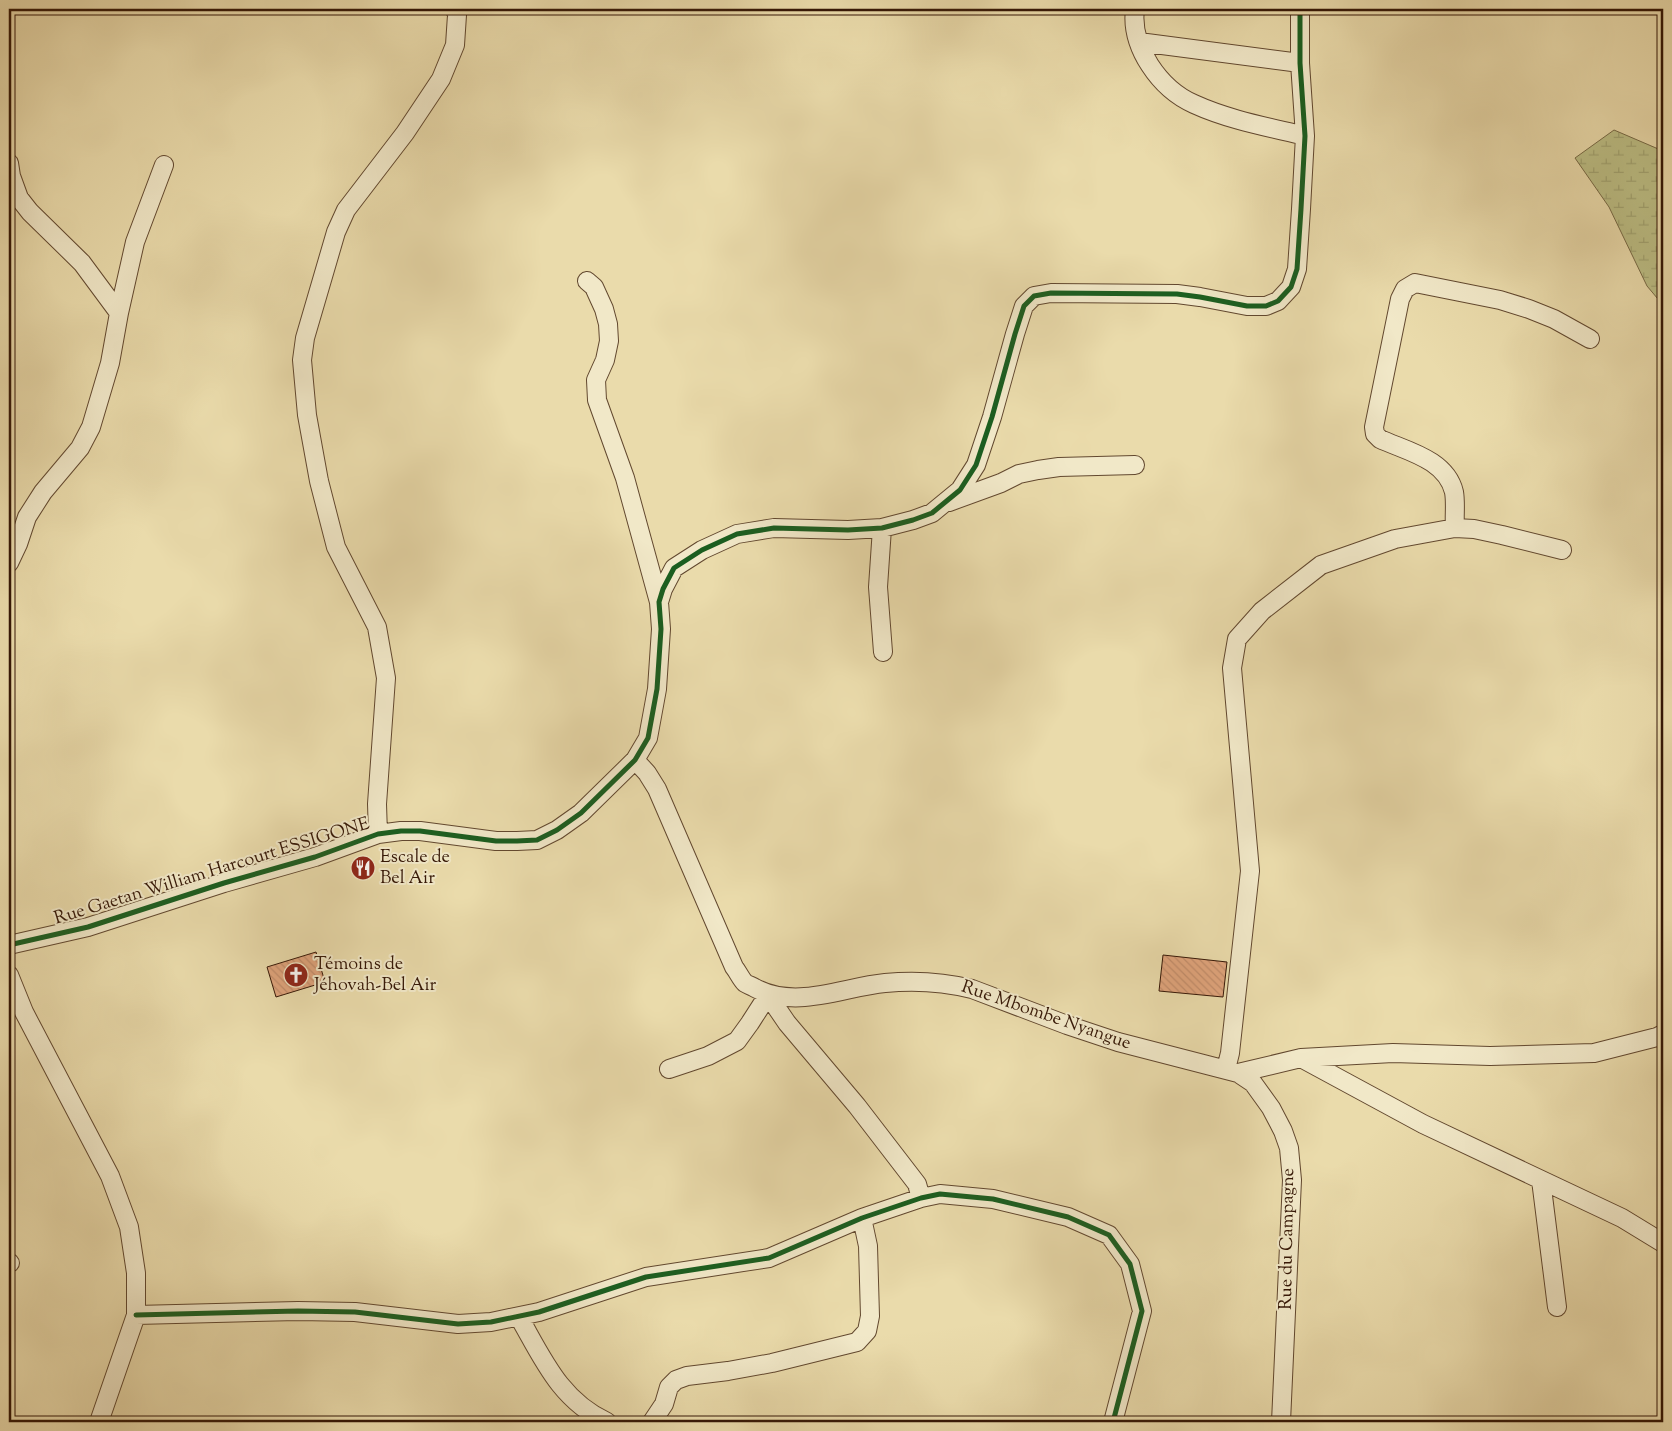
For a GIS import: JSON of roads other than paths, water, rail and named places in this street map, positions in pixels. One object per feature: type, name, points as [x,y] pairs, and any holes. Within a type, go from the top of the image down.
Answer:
[{"type":"street","points":[[378,834],[378,804],[386,678],[377,627],[336,548],[319,481],[307,415],[302,360],[305,338],[336,232],[346,210],[405,133],[441,79],[455,45],[457,15],[454,9]]},
{"type":"street","points":[[1134,9],[1140,49],[1156,74],[1193,104],[1259,125],[1305,136]]},
{"type":"street","points":[[659,602],[663,589],[674,568],[702,550],[737,534],[774,528],[848,530],[882,528],[932,513],[960,490],[976,465],[1024,306],[1034,296],[1051,292],[1177,294],[1248,306],[1266,306],[1278,301],[1291,287],[1297,269],[1305,136],[1300,64],[1300,9]]},
{"type":"street","points":[[1138,42],[1300,64]]},
{"type":"street","points":[[9,163],[11,176],[19,198],[30,212],[82,263],[119,313]]},
{"type":"street","points":[[9,564],[27,517],[43,492],[80,448],[91,427],[110,364],[135,242],[164,165]]},
{"type":"street","name":"Rue Gaetan William Harcourt ESSIGONE","points":[[9,945],[88,927],[315,857],[378,834],[420,831],[496,841],[517,842],[537,840],[557,830],[581,813],[635,760],[648,738],[658,688],[661,629],[659,602],[625,478],[597,400],[596,380],[605,360],[609,341],[608,324],[594,287],[587,281]]},
{"type":"street","points":[[1455,528],[1454,493],[1445,474],[1425,457],[1380,439],[1375,434],[1374,427],[1400,299],[1406,289],[1416,283],[1500,300],[1554,319],[1590,339]]},
{"type":"street","points":[[943,504],[1001,483],[1019,474],[1038,470],[1059,467],[1135,465]]},
{"type":"street","points":[[882,528],[878,587],[883,652]]},
{"type":"street","points":[[1562,550],[1474,529],[1455,528],[1395,539],[1321,565],[1262,611],[1237,639],[1232,668],[1250,872],[1230,1052],[1232,1071],[1301,1058],[1393,1053],[1490,1056],[1594,1054],[1663,1034]]},
{"type":"street","name":"Rue Mbombe Nyangue","points":[[635,760],[647,773],[657,789],[734,967],[745,983],[768,995],[788,998],[824,994],[883,983],[912,981],[956,985],[972,989],[1118,1042],[1232,1071]]},
{"type":"street","points":[[9,975],[24,1012],[110,1176],[129,1226],[136,1273],[136,1315],[99,1422]]},
{"type":"street","points":[[669,1070],[708,1056],[737,1040],[768,995],[787,1023],[857,1106],[917,1184],[921,1198]]},
{"type":"street","points":[[1301,1058],[1423,1124],[1622,1218],[1663,1243]]},
{"type":"street","name":"Rue du Campagne","points":[[1232,1071],[1253,1083],[1271,1108],[1283,1131],[1289,1148],[1292,1180],[1281,1422]]},
{"type":"street","points":[[1540,1180],[1557,1307]]},
{"type":"street","points":[[136,1315],[278,1311],[355,1312],[458,1324],[491,1322],[539,1312],[646,1277],[769,1258],[862,1218],[921,1198],[940,1194],[993,1199],[1068,1217],[1109,1235],[1130,1264],[1142,1311],[1112,1422]]},
{"type":"street","points":[[652,1422],[664,1404],[669,1387],[676,1380],[686,1376],[772,1363],[857,1342],[867,1330],[870,1316],[868,1246],[862,1218]]},
{"type":"street","points":[[519,1317],[562,1389],[594,1416],[606,1422]]},
{"type":"place","name":"Escale de Bel Air","points":[[363,868]]},
{"type":"place","name":"Témoins de Jéhovah-Bel Air","points":[[296,975]]}]
